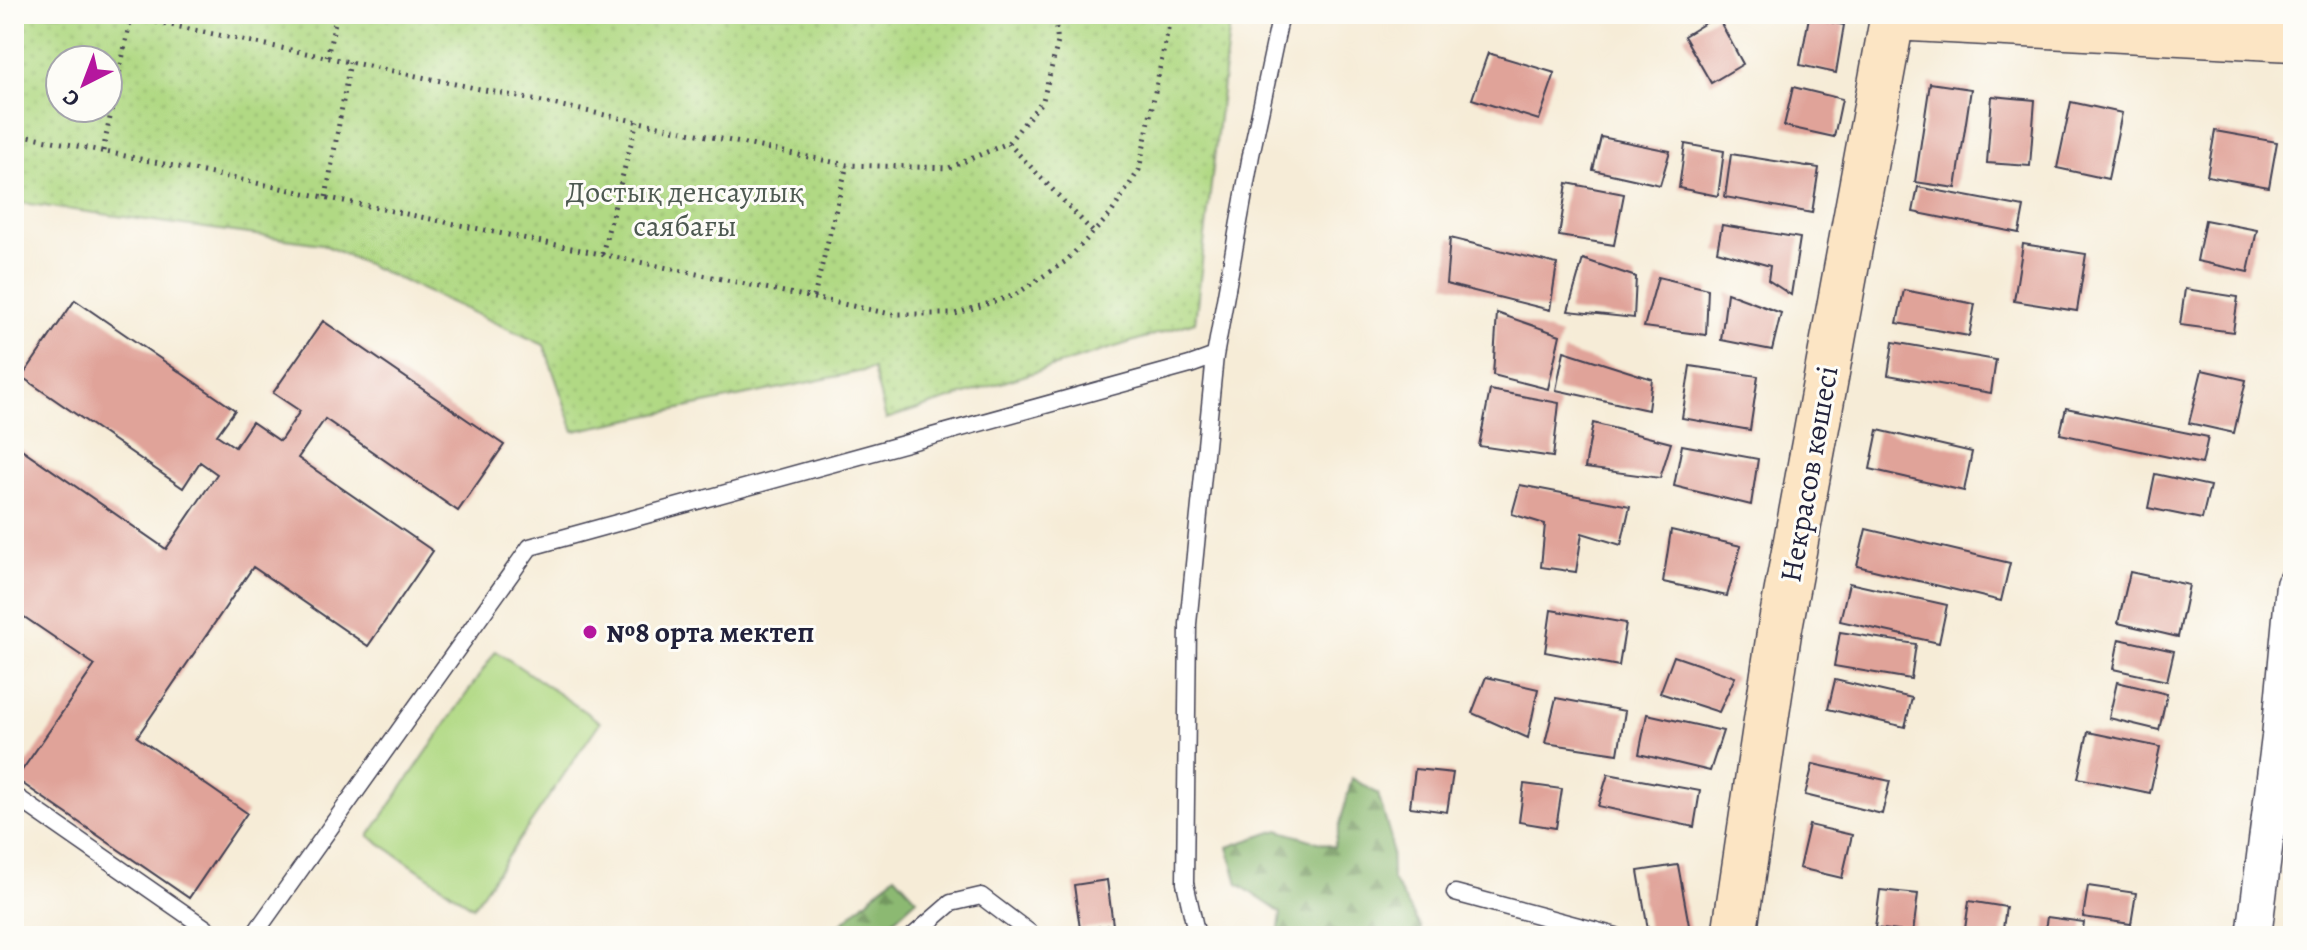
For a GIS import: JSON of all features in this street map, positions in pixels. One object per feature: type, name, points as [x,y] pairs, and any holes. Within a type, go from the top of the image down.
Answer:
[{"type":"main road","points":[[1893,16],[2293,39]]},
{"type":"main road","name":"Некрасов көшесі","points":[[1744,934],[1779,633],[1893,16]]},
{"type":"street","points":[[2254,936],[2286,737],[2293,585]]},
{"type":"lane","points":[[1193,935],[1185,883],[1188,624],[1215,356],[1251,155],[1281,14]]},
{"type":"lane","points":[[253,936],[530,547],[1215,356]]},
{"type":"lane","points":[[14,795],[217,936]]},
{"type":"lane","points":[[1455,893],[1616,936]]},
{"type":"lane","points":[[913,936],[951,903],[981,896],[1034,936]]},
{"type":"path","points":[[117,14],[847,165],[949,168],[1008,143],[1043,100],[1058,42],[1054,14]]},
{"type":"path","points":[[327,57],[337,14]]},
{"type":"path","points":[[14,133],[891,314],[955,314],[1015,295],[1066,261],[1110,215],[1139,170],[1171,14]]},
{"type":"path","points":[[103,151],[131,17]]},
{"type":"path","points":[[326,197],[350,62]]},
{"type":"path","points":[[602,254],[637,121]]},
{"type":"path","points":[[1008,143],[1094,232]]},
{"type":"path","points":[[814,297],[847,165]]},
{"type":"green space","name":"Достық денсаулық саябағы","points":[[14,14],[1231,14],[1195,322],[886,419],[873,369],[574,431],[544,345],[322,244],[14,202]]},
{"type":"green space","points":[[496,651],[600,722],[473,907],[369,836]]},
{"type":"green space","points":[[1352,778],[1378,794],[1391,839],[1392,878],[1421,928],[1420,936],[1278,936],[1281,913],[1238,884],[1228,847],[1278,830],[1334,847]]},
{"type":"green space","points":[[895,875],[917,899],[876,936],[828,936]]},
{"type":"building","points":[[1717,16],[1743,64],[1711,83],[1684,36]]},
{"type":"building","points":[[1809,17],[1844,25],[1836,73],[1800,65]]},
{"type":"building","points":[[1488,53],[1555,73],[1539,120],[1472,99]]},
{"type":"building","points":[[1930,83],[1971,89],[1956,188],[1915,182]]},
{"type":"building","points":[[1793,87],[1842,99],[1834,137],[1784,126]]},
{"type":"building","points":[[1992,96],[2035,100],[2030,166],[1987,163]]},
{"type":"building","points":[[2071,102],[2122,113],[2108,179],[2057,168]]},
{"type":"building","points":[[2215,131],[2277,142],[2269,187],[2207,176]]},
{"type":"building","points":[[1601,137],[1670,151],[1660,185],[1593,170]]},
{"type":"building","points":[[1685,144],[1724,151],[1718,196],[1679,188]]},
{"type":"building","points":[[1731,154],[1819,168],[1812,213],[1725,197]]},
{"type":"building","points":[[1567,183],[1624,194],[1614,245],[1559,236]]},
{"type":"building","points":[[1918,187],[2024,207],[2019,233],[1913,212]]},
{"type":"building","points":[[2205,220],[2257,230],[2248,272],[2197,261]]},
{"type":"building","points":[[1722,225],[1800,238],[1791,295],[1768,280],[1770,266],[1717,251]]},
{"type":"building","points":[[1450,238],[1557,264],[1550,310],[1446,284]]},
{"type":"building","points":[[2023,244],[2086,254],[2077,311],[2014,301]]},
{"type":"building","points":[[1583,259],[1636,277],[1634,318],[1568,311]]},
{"type":"building","points":[[1658,277],[1708,289],[1706,335],[1644,327]]},
{"type":"building","points":[[2185,289],[2238,297],[2233,332],[2180,325]]},
{"type":"building","points":[[1904,290],[1975,304],[1969,336],[1897,323]]},
{"type":"building","points":[[1727,293],[1781,313],[1772,350],[1721,340]]},
{"type":"building","points":[[75,300],[235,410],[217,435],[235,447],[252,422],[280,441],[300,411],[273,393],[323,321],[504,445],[458,511],[325,419],[298,458],[433,551],[368,646],[253,567],[137,737],[247,813],[189,898],[16,779],[95,665],[14,610],[14,457],[20,448],[166,549],[217,474],[200,462],[183,488],[22,377]]},
{"type":"building","points":[[1497,313],[1560,335],[1548,389],[1493,375]]},
{"type":"building","points":[[1893,342],[1996,360],[1991,393],[1888,375]]},
{"type":"building","points":[[1564,351],[1652,379],[1648,410],[1556,390]]},
{"type":"building","points":[[1690,366],[1758,376],[1750,430],[1682,418]]},
{"type":"building","points":[[2202,370],[2246,380],[2234,433],[2189,423]]},
{"type":"building","points":[[1490,390],[1559,403],[1553,457],[1479,446]]},
{"type":"building","points":[[2066,408],[2208,437],[2202,464],[2060,434]]},
{"type":"building","points":[[1593,423],[1671,443],[1660,478],[1585,468]]},
{"type":"building","points":[[1878,430],[1972,452],[1964,491],[1870,469]]},
{"type":"building","points":[[1682,445],[1758,459],[1751,505],[1674,486]]},
{"type":"building","points":[[2155,474],[2210,486],[2202,519],[2148,508]]},
{"type":"building","points":[[1520,485],[1630,506],[1621,545],[1582,533],[1576,572],[1541,567],[1545,524],[1512,514]]},
{"type":"building","points":[[1866,529],[2010,563],[2001,601],[1857,566]]},
{"type":"building","points":[[1671,530],[1741,546],[1727,596],[1663,582]]},
{"type":"building","points":[[2130,572],[2189,585],[2178,637],[2118,623]]},
{"type":"building","points":[[1849,583],[1947,605],[1939,643],[1840,621]]},
{"type":"building","points":[[1551,610],[1626,623],[1619,666],[1545,652]]},
{"type":"building","points":[[1840,632],[1916,644],[1911,679],[1834,666]]},
{"type":"building","points":[[2119,639],[2174,651],[2167,681],[2113,669]]},
{"type":"building","points":[[1674,656],[1735,677],[1719,712],[1660,693]]},
{"type":"building","points":[[1486,677],[1538,689],[1528,738],[1472,713]]},
{"type":"building","points":[[1835,680],[1912,698],[1905,727],[1828,709]]},
{"type":"building","points":[[2117,682],[2167,694],[2159,730],[2109,718]]},
{"type":"building","points":[[1556,698],[1625,711],[1618,754],[1545,743]]},
{"type":"building","points":[[1647,714],[1723,731],[1710,771],[1639,754]]},
{"type":"building","points":[[2088,732],[2160,747],[2150,793],[2078,778]]},
{"type":"building","points":[[1813,764],[1890,781],[1882,814],[1805,795]]},
{"type":"building","points":[[1415,769],[1453,773],[1447,812],[1410,807]]},
{"type":"building","points":[[1608,774],[1700,791],[1694,827],[1598,806]]},
{"type":"building","points":[[1524,784],[1562,789],[1556,828],[1519,822]]},
{"type":"building","points":[[1809,825],[1852,835],[1842,878],[1799,868]]},
{"type":"building","points":[[1678,865],[1690,931],[1649,936],[1638,871]]},
{"type":"building","points":[[1107,880],[1113,925],[1080,929],[1074,885]]},
{"type":"building","points":[[2088,886],[2136,893],[2131,924],[2083,917]]},
{"type":"building","points":[[1880,890],[1918,894],[1913,933],[1875,928]]},
{"type":"building","points":[[1969,901],[2006,907],[2002,936],[1964,936]]},
{"type":"building","points":[[2047,917],[2084,922],[2082,936],[2044,936]]},
{"type":"place","name":"№8 орта мектеп","points":[[590,632]]}]
